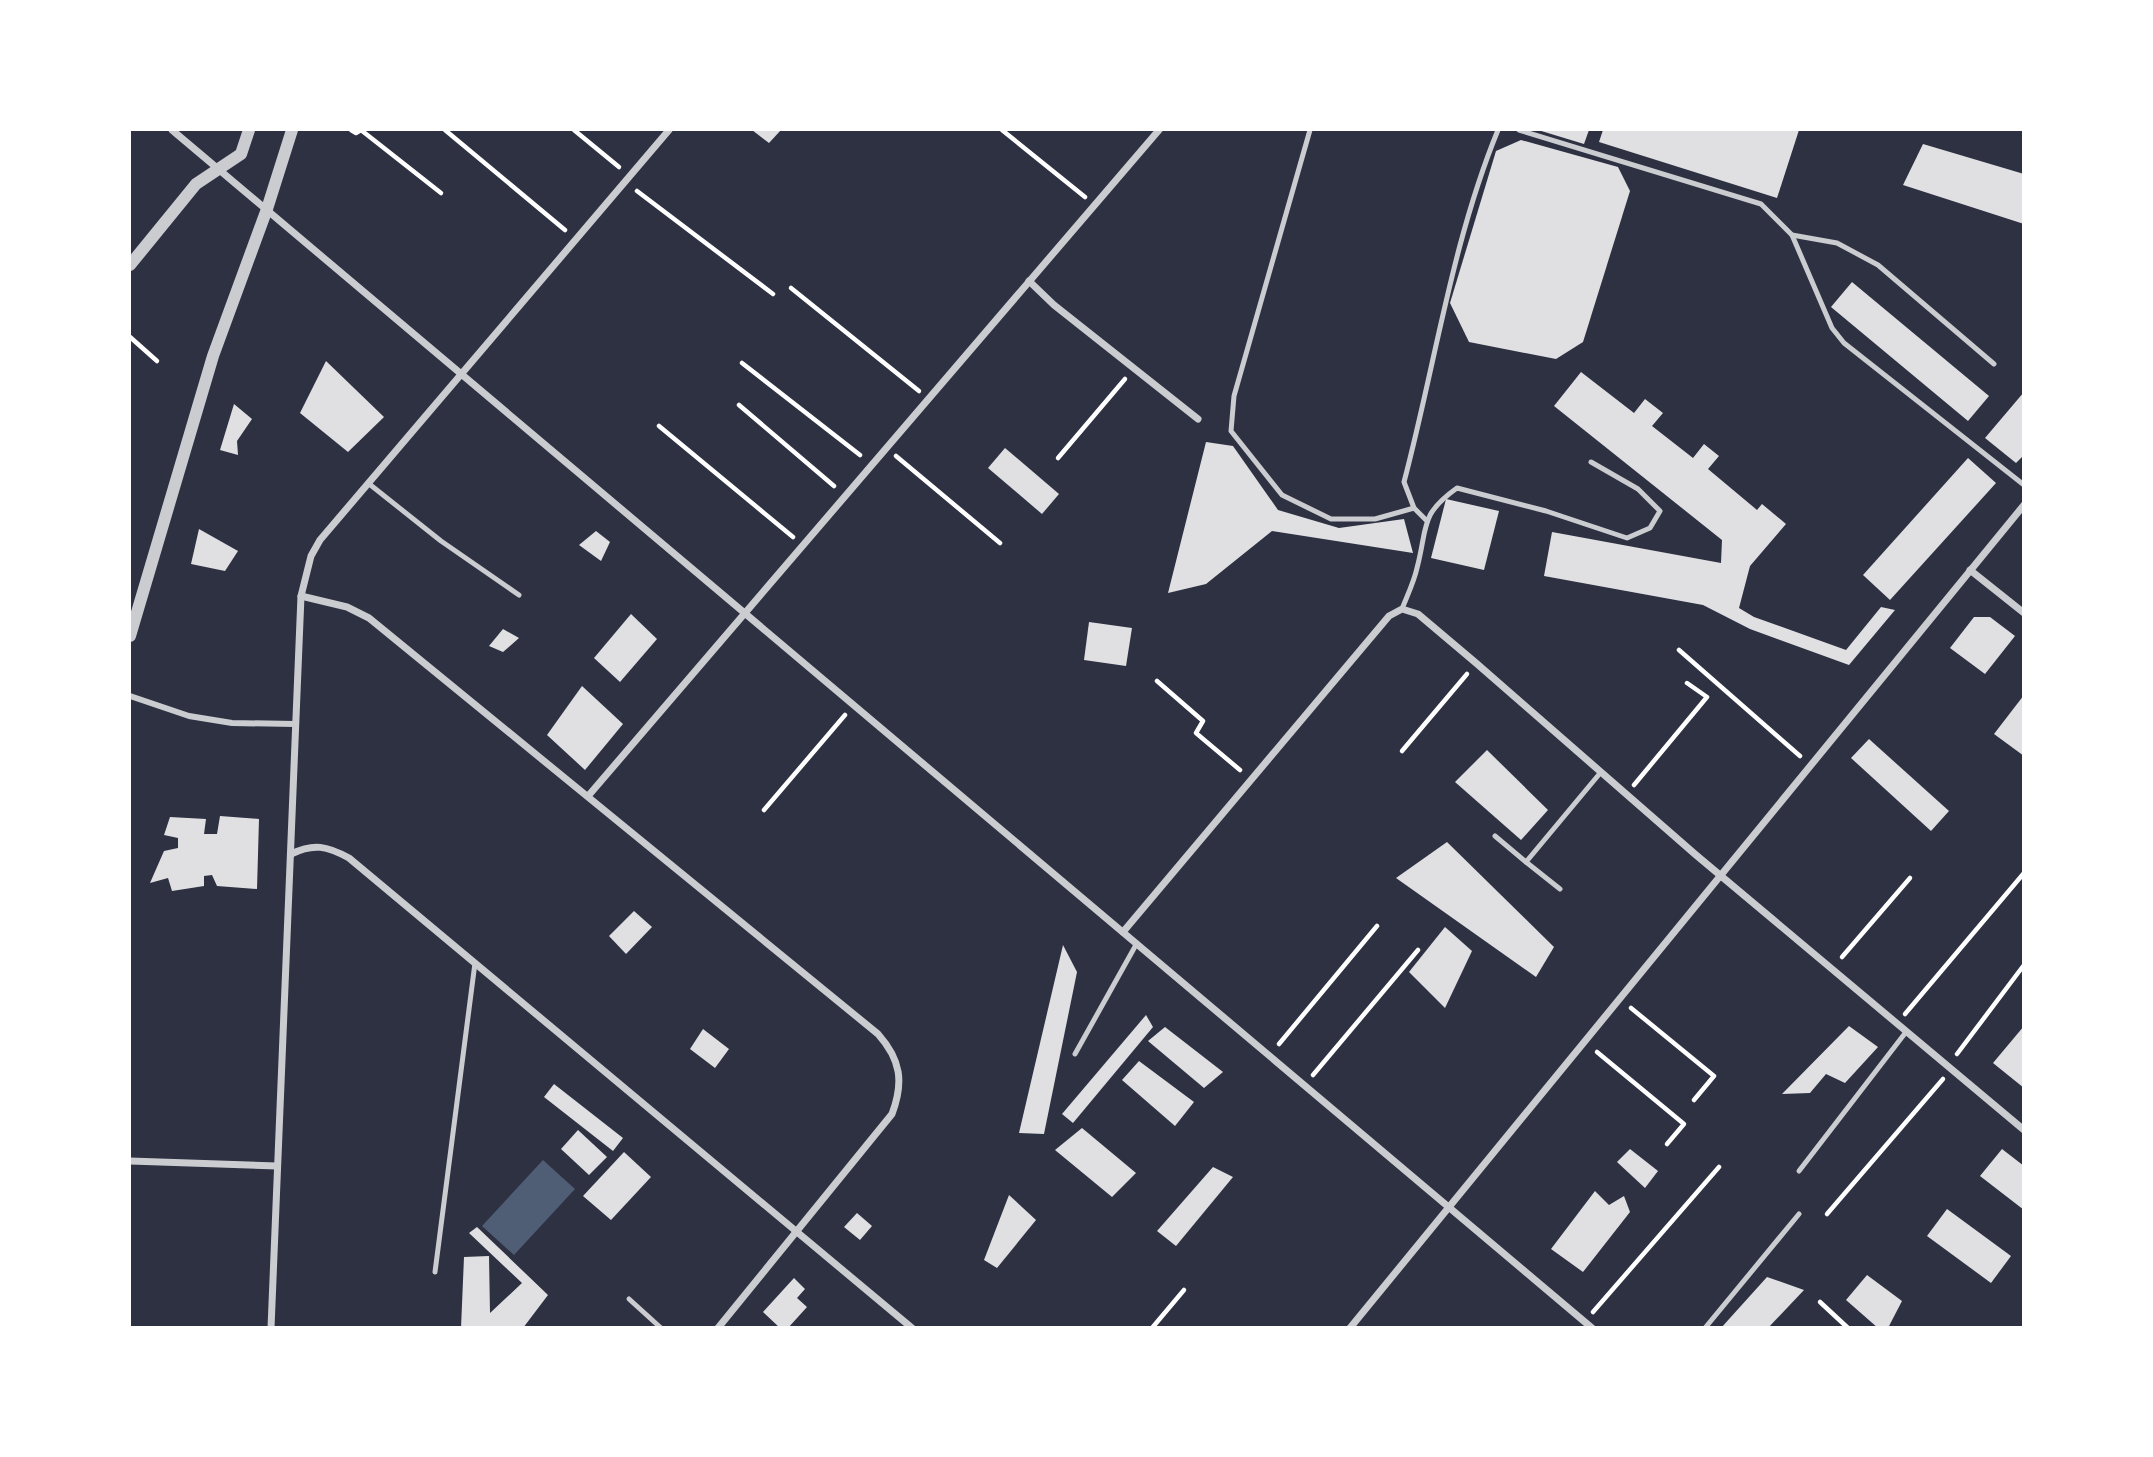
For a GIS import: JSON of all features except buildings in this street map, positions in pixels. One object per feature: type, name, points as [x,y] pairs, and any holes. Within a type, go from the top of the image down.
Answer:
[{"type":"street","points":[[172,130],[1588,1325]]},
{"type":"street","points":[[130,265],[196,184],[241,154],[249,130]]},
{"type":"street","points":[[130,636],[213,356],[267,209],[292,130]]},
{"type":"street","points":[[271,1328],[301,596],[315,548],[669,130]]},
{"type":"street","points":[[589,795],[1159,130]]},
{"type":"street","points":[[1029,281],[1054,305],[1198,419]]},
{"type":"street","points":[[1350,1328],[2024,505]]},
{"type":"street","points":[[1970,570],[2024,613]]},
{"type":"street","points":[[301,596],[347,607],[369,618],[589,795],[878,1034],[892,1050],[900,1069],[900,1093],[892,1114],[718,1328]]},
{"type":"street","points":[[1123,932],[1389,617],[1402,610],[1418,614],[1720,876],[2024,1130]]},
{"type":"street","points":[[130,696],[189,716],[232,723],[295,724]]},
{"type":"street","points":[[291,854],[309,845],[330,847],[349,858],[912,1328]]},
{"type":"street","points":[[130,1161],[276,1166]]},
{"type":"lane","points":[[1310,130],[1234,396],[1231,431],[1282,495],[1331,519],[1375,519],[1415,508]]},
{"type":"lane","points":[[1426,520],[1415,508],[1404,482],[1455,268],[1485,164],[1498,130]]},
{"type":"lane","points":[[1519,130],[1761,204],[1792,235],[1832,327],[1844,343],[2024,485]]},
{"type":"lane","points":[[1792,235],[1837,243],[1878,265],[1994,364]]},
{"type":"lane","points":[[1402,610],[1417,568],[1426,520],[1439,501],[1457,488],[1546,511],[1627,538],[1650,528],[1660,511],[1638,489],[1591,462]]},
{"type":"lane","points":[[368,483],[442,541],[520,595]]},
{"type":"lane","points":[[1526,862],[1601,772]]},
{"type":"lane","points":[[1495,836],[1560,889]]},
{"type":"lane","points":[[1074,1054],[1136,943]]},
{"type":"lane","points":[[435,1272],[475,963]]},
{"type":"lane","points":[[1799,1171],[1906,1032]]},
{"type":"lane","points":[[1705,1328],[1799,1214]]},
{"type":"lane","points":[[628,1299],[661,1328]]},
{"type":"path","points":[[351,130],[356,133],[361,130],[441,193]]},
{"type":"path","points":[[445,130],[575,239]]},
{"type":"path","points":[[574,130],[627,179],[773,294]]},
{"type":"path","points":[[1002,130],[1095,205]]},
{"type":"path","points":[[791,288],[929,399]]},
{"type":"path","points":[[130,337],[158,361]]},
{"type":"path","points":[[742,363],[872,464]]},
{"type":"path","points":[[1058,458],[1134,369]]},
{"type":"path","points":[[739,405],[845,496]]},
{"type":"path","points":[[659,426],[803,545]]},
{"type":"path","points":[[886,448],[1000,543]]},
{"type":"path","points":[[1679,650],[1811,765]]},
{"type":"path","points":[[1402,751],[1476,663]]},
{"type":"path","points":[[1157,681],[1203,721],[1196,733],[1251,779]]},
{"type":"path","points":[[1626,794],[1707,697],[1687,683]]},
{"type":"path","points":[[764,810],[853,704]]},
{"type":"path","points":[[1896,1024],[2024,873]]},
{"type":"path","points":[[1832,969],[1910,878]]},
{"type":"path","points":[[1269,1055],[1377,926]]},
{"type":"path","points":[[1304,1085],[1418,950]]},
{"type":"path","points":[[1827,1213],[1949,1068],[2024,965]]},
{"type":"path","points":[[1619,999],[1714,1076],[1694,1100]]},
{"type":"path","points":[[1584,1041],[1684,1124],[1667,1144]]},
{"type":"path","points":[[1588,1325],[1718,1167]]},
{"type":"path","points":[[1152,1328],[1184,1290]]},
{"type":"path","points":[[1820,1302],[1849,1328]]},
{"type":"water","points":[[543,1160],[575,1189],[514,1255],[482,1226]]}]
